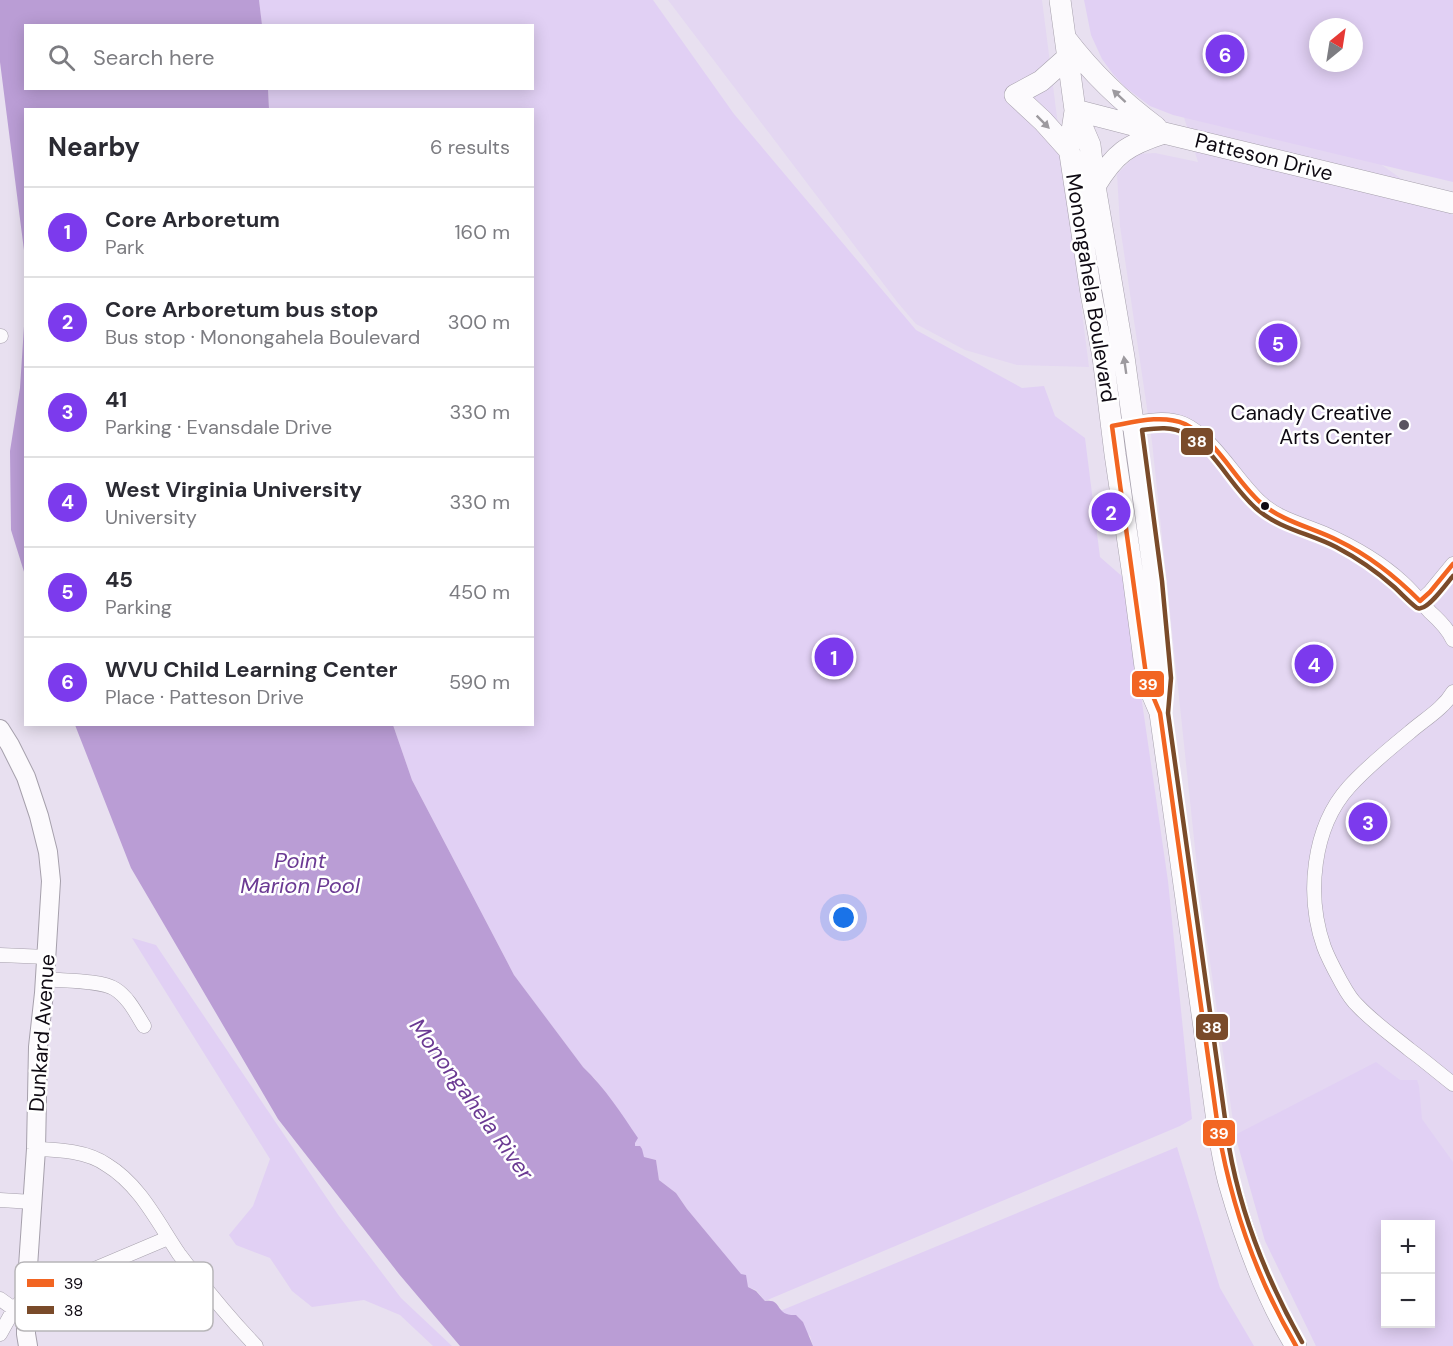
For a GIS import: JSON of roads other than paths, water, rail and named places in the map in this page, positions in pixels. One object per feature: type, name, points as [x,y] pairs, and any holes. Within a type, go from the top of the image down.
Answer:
[{"type":"main road","name":"Monongahela Boulevard","points":[[1060,0],[1075,110],[1090,145],[1124,357],[1122,424]]},
{"type":"main road","points":[[1069,150],[1015,95],[1041,81],[1067,48],[1136,112],[1164,133]]},
{"type":"main road","name":"Monongahela Boulevard","points":[[1075,110],[1069,150],[1091,293],[1103,357],[1122,424],[1155,582],[1164,679],[1160,713],[1218,1128],[1228,1181],[1247,1242],[1270,1297],[1296,1346]]},
{"type":"main road","name":"Patteson Drive","points":[[1075,110],[1453,203]]},
{"type":"main road","points":[[1095,186],[1111,163],[1125,149],[1137,142],[1164,133]]},
{"type":"main road","name":"Dunkard Avenue","points":[[0,729],[26,777],[48,852],[51,881],[47,957],[38,1047],[33,1203],[25,1262]]},
{"type":"main road","name":"Dunkard Avenue","points":[[25,1331],[28,1346]]},
{"type":"street","points":[[1122,424],[1165,420],[1182,423],[1197,432],[1260,502],[1277,515],[1352,547],[1401,581],[1444,626],[1453,640]]},
{"type":"street","points":[[1420,601],[1453,564]]},
{"type":"street","points":[[1453,692],[1434,714],[1385,753],[1347,788],[1333,807],[1324,827],[1314,876],[1317,922],[1323,947],[1346,989],[1357,1005],[1453,1084]]},
{"type":"street","points":[[0,955],[47,957]]},
{"type":"street","points":[[45,979],[106,984],[116,989],[125,998],[144,1026]]},
{"type":"street","points":[[36,1149],[80,1153],[106,1163],[124,1177],[139,1194],[185,1262]]},
{"type":"street","points":[[0,1200],[33,1203]]},
{"type":"street","points":[[112,1262],[168,1238]]},
{"type":"street","points":[[213,1298],[256,1346]]},
{"type":"street","points":[[0,1299],[15,1302]]},
{"type":"street","points":[[0,1334],[15,1311]]},
{"type":"water","points":[[0,0],[259,0],[262,24],[24,24],[24,90],[268,90],[269,108],[24,108],[24,250],[0,62]]},
{"type":"water","points":[[24,326],[24,572],[11,530],[10,451],[20,388]]},
{"type":"water","name":"Point Marion Pool","points":[[75,726],[393,726],[412,780],[514,975],[583,1067],[619,1110],[638,1138],[635,1146],[640,1146],[644,1157],[656,1160],[659,1180],[676,1193],[741,1274],[746,1275],[748,1287],[756,1291],[765,1301],[774,1302],[784,1313],[796,1315],[803,1322],[813,1346],[460,1346],[399,1274],[278,1119],[131,868]]},
{"type":"place","name":"WVU Child Learning Center","points":[[1225,54]]},
{"type":"place","name":"45","points":[[1278,343]]},
{"type":"place","name":"Canady Creative Arts Center","points":[[1404,425]]},
{"type":"place","name":"Core Arboretum bus stop","points":[[1111,512]]},
{"type":"place","name":"Core Arboretum","points":[[834,657]]},
{"type":"place","name":"West Virginia University","points":[[1314,664]]},
{"type":"place","name":"41","points":[[1368,822]]},
{"type":"water label","name":"Monongahela River","points":[[472,1099]]}]
